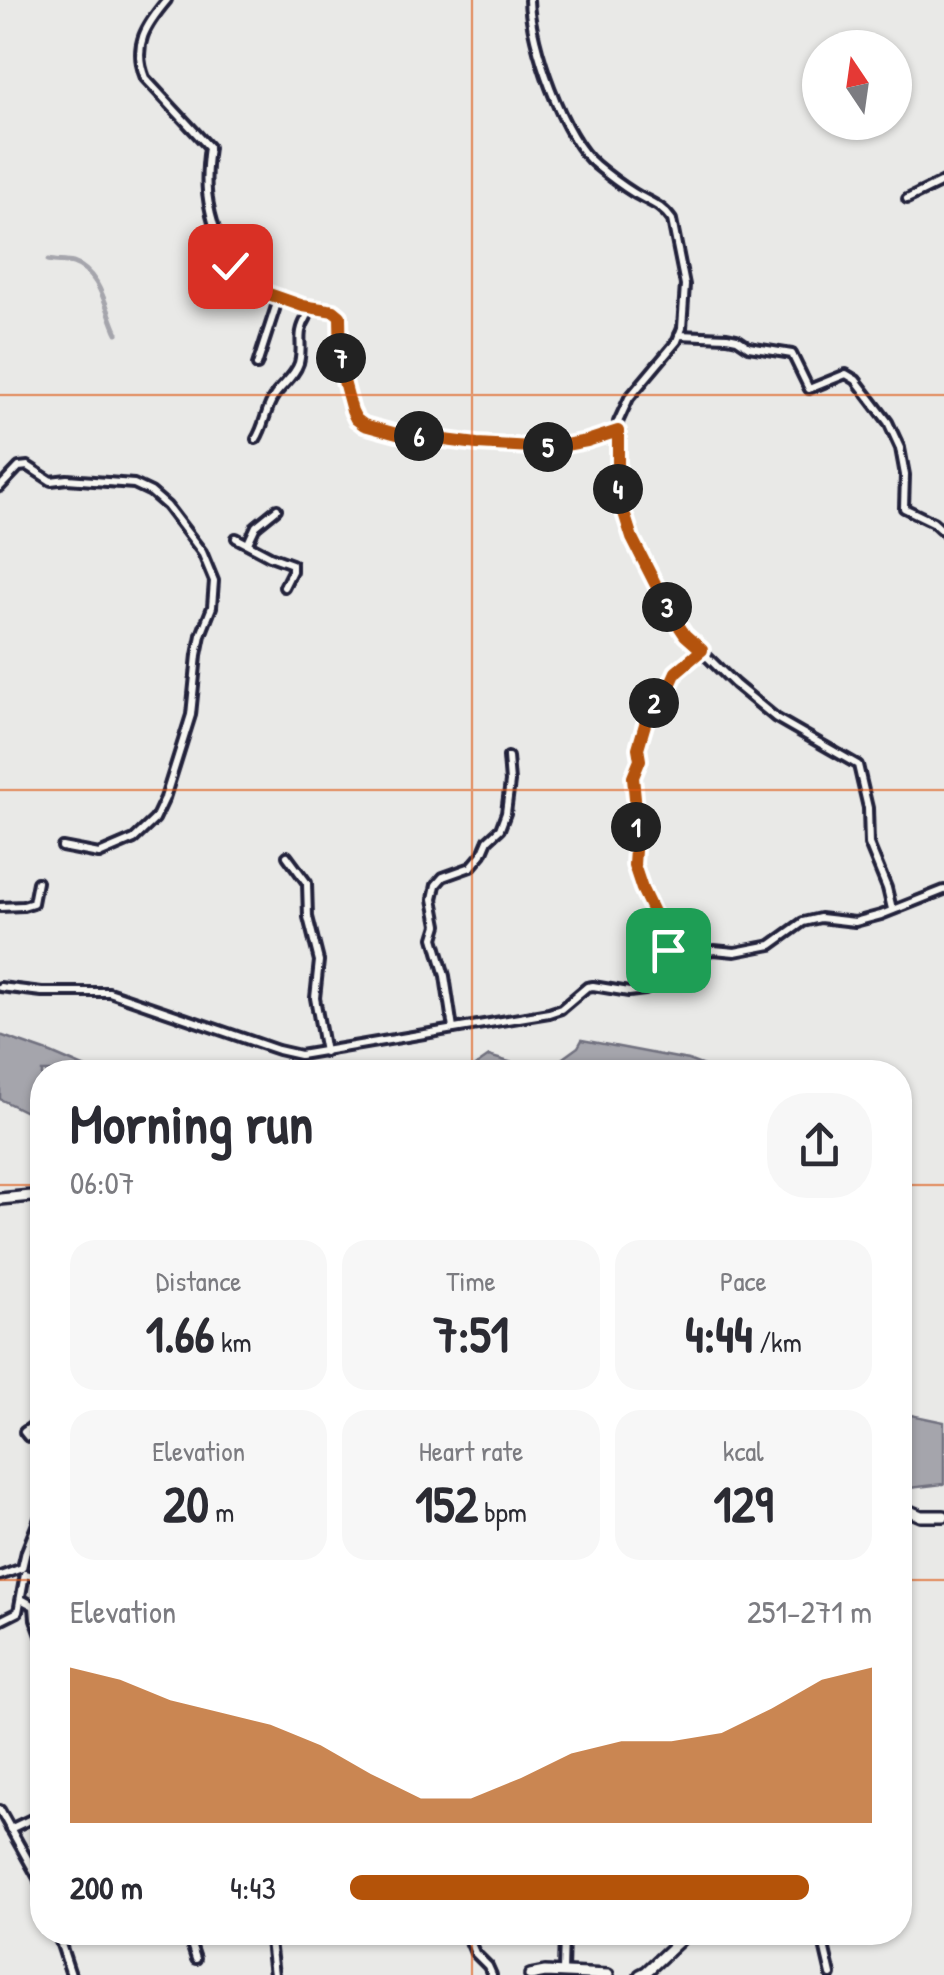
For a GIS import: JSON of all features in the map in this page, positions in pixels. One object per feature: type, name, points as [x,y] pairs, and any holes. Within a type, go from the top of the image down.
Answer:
[{"type":"main road","points":[[0,1199],[30,1196]]},
{"type":"main road","points":[[912,1512],[944,1516]]},
{"type":"main road","points":[[645,1974],[675,1945]]},
{"type":"main road","points":[[530,1975],[608,1975]]},
{"type":"street","points":[[167,0],[148,23],[139,50],[140,64],[145,78],[209,146],[207,205],[220,247],[230,266],[263,292],[340,316],[341,370],[356,419],[397,434],[549,448],[618,431]]},
{"type":"street","points":[[529,0],[529,15],[545,72],[564,120],[593,163],[666,211],[672,220],[685,285],[679,336],[628,398],[618,422],[618,494],[632,538],[685,635],[776,718],[858,764],[868,808],[869,844],[888,888],[892,909]]},
{"type":"street","points":[[907,200],[944,182]]},
{"type":"street","points":[[257,365],[279,297]]},
{"type":"street","points":[[256,438],[274,396],[298,365],[299,330],[307,318],[303,306]]},
{"type":"street","points":[[679,336],[728,337],[749,347],[792,354],[809,389],[846,374],[856,380],[888,422],[900,448],[905,475],[904,508],[944,532]]},
{"type":"street","points":[[0,486],[19,467],[28,466],[50,481],[134,484],[152,492],[166,506],[202,552],[214,581],[212,607],[197,655],[191,715],[155,818],[134,839],[99,854],[62,847]]},
{"type":"street","points":[[248,544],[256,526],[276,508]]},
{"type":"street","points":[[236,538],[292,564],[284,587]]},
{"type":"street","points":[[675,964],[634,865],[637,819],[633,777],[648,714],[666,694],[676,672],[702,650]]},
{"type":"street","points":[[453,1028],[434,938],[438,925],[433,899],[443,877],[471,866],[500,829],[510,782],[508,757]]},
{"type":"street","points":[[287,856],[307,883],[308,917],[319,961],[316,998],[326,1052]]},
{"type":"street","points":[[0,907],[34,903],[37,882]]},
{"type":"street","points":[[0,988],[109,992],[278,1050],[300,1054],[326,1052],[549,1013],[594,986],[629,992],[645,990],[675,964],[714,950],[735,952],[770,945],[803,922],[820,918],[856,922],[944,890]]},
{"type":"street","points":[[28,1437],[24,1432],[30,1428]]},
{"type":"street","points":[[0,1621],[18,1612],[30,1541]]},
{"type":"street","points":[[0,1576],[23,1571],[30,1574]]},
{"type":"street","points":[[21,1599],[30,1604]]},
{"type":"street","points":[[1,1813],[30,1864]]},
{"type":"street","points":[[10,1829],[30,1820]]},
{"type":"street","points":[[61,1945],[71,1975]]},
{"type":"street","points":[[191,1945],[196,1959]]},
{"type":"street","points":[[271,1945],[274,1975]]},
{"type":"street","points":[[472,1945],[492,1975]]},
{"type":"street","points":[[564,1945],[564,1973]]},
{"type":"street","points":[[825,1945],[831,1975]]},
{"type":"shaded area","points":[[0,1035],[67,1060],[30,1060],[30,1114],[0,1099]]},
{"type":"shaded area","points":[[582,1040],[688,1060],[560,1060]]},
{"type":"shaded area","points":[[912,1415],[944,1422],[944,1484],[912,1488]]},
{"type":"waterway","points":[[48,260],[73,263],[90,274],[117,333]]},
{"type":"route","points":[[230,266],[263,292],[340,316],[341,370],[352,411],[364,425],[397,434],[477,444],[549,448],[618,431],[618,494],[632,538],[669,611],[685,635],[702,650],[676,672],[666,694],[648,714],[633,777],[637,819],[634,865],[661,924],[668,950]]}]
